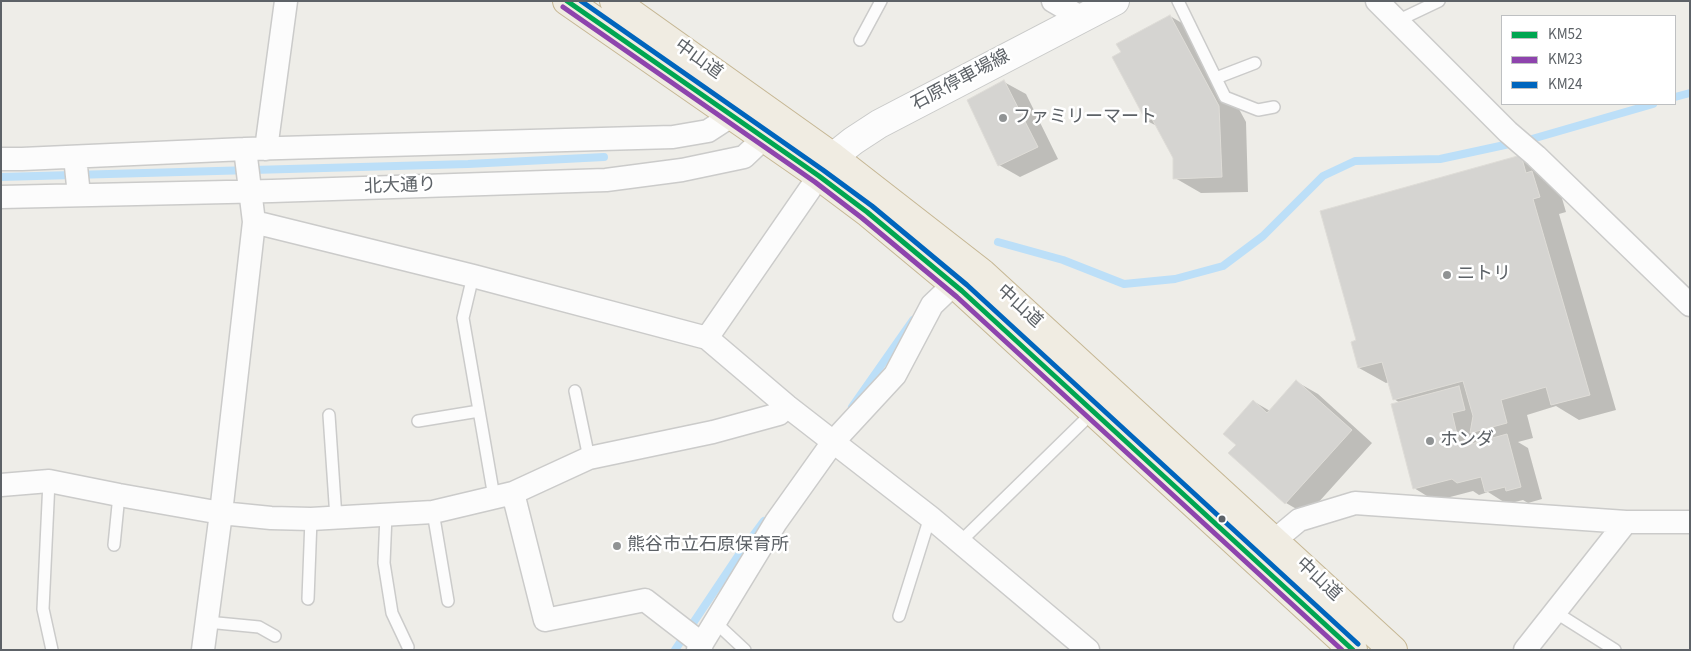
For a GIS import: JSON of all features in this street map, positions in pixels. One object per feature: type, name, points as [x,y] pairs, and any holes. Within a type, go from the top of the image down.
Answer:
[{"type":"highway","name":"中山道","points":[[567,1],[738,104]]},
{"type":"highway","name":"中山道","points":[[614,1],[738,104],[770,128],[982,273],[1393,650]]},
{"type":"highway","name":"中山道","points":[[826,166],[867,212],[954,284],[1353,650]]},
{"type":"main road","name":"石原停車場線","points":[[826,166],[853,141],[878,124],[1114,1]]},
{"type":"street","points":[[203,650],[221,513],[254,222],[251,191],[255,149],[286,1]]},
{"type":"street","points":[[1053,1],[1082,18]]},
{"type":"street","points":[[1377,1],[1508,132],[1536,156],[1690,305]]},
{"type":"street","points":[[8,157],[75,157],[255,149],[673,137],[708,131],[738,104]]},
{"type":"street","name":"北大通り","points":[[1,197],[606,180],[682,170],[744,157],[770,128]]},
{"type":"street","points":[[75,157],[79,195]]},
{"type":"street","points":[[706,338],[826,166]]},
{"type":"street","points":[[254,222],[473,276],[706,338],[787,406],[930,517],[1088,650]]},
{"type":"street","points":[[504,495],[545,620],[644,600],[700,647],[827,436],[895,376],[932,305],[954,284]]},
{"type":"street","points":[[1,485],[49,481],[119,496],[221,513],[271,518],[311,519],[433,512],[504,495],[589,458],[742,424],[779,414],[787,406]]},
{"type":"street","points":[[1275,540],[1299,520],[1355,503],[1626,522],[1690,522]]},
{"type":"street","points":[[1525,650],[1626,522]]},
{"type":"lane","points":[[860,40],[881,1]]},
{"type":"lane","points":[[1178,1],[1225,98],[1258,110],[1274,107]]},
{"type":"lane","points":[[1397,21],[1439,1]]},
{"type":"lane","points":[[1216,78],[1255,63]]},
{"type":"lane","points":[[473,276],[463,318],[479,411],[504,495]]},
{"type":"lane","points":[[575,392],[589,458]]},
{"type":"lane","points":[[418,421],[479,411]]},
{"type":"lane","points":[[960,542],[1094,411]]},
{"type":"lane","points":[[330,416],[336,518]]},
{"type":"lane","points":[[49,481],[43,609],[52,650]]},
{"type":"lane","points":[[114,545],[119,496]]},
{"type":"lane","points":[[433,512],[448,601]]},
{"type":"lane","points":[[386,514],[384,563],[392,613],[408,647]]},
{"type":"lane","points":[[899,616],[930,517]]},
{"type":"lane","points":[[308,599],[311,519]]},
{"type":"lane","points":[[1555,612],[1615,650]]},
{"type":"lane","points":[[207,622],[260,626],[275,636]]},
{"type":"lane","points":[[715,622],[745,650]]},
{"type":"building","points":[[1170,15],[1219,106],[1222,177],[1173,179],[1173,158],[1152,119],[1146,121],[1112,57],[1121,52],[1116,44]]},
{"type":"building","points":[[1004,80],[1038,147],[998,166],[967,100]]},
{"type":"building","name":"ニトリ","points":[[1521,155],[1526,173],[1532,171],[1540,197],[1533,199],[1590,395],[1551,405],[1546,387],[1501,400],[1507,423],[1470,433],[1473,416],[1463,381],[1393,400],[1382,362],[1358,368],[1351,342],[1356,340],[1320,211]]},
{"type":"building","points":[[1296,380],[1352,430],[1285,504],[1228,453],[1236,445],[1223,434],[1253,400],[1267,413]]},
{"type":"building","name":"ホンダ","points":[[1459,386],[1465,410],[1452,413],[1460,447],[1507,434],[1521,487],[1506,491],[1505,487],[1485,492],[1481,477],[1457,483],[1452,479],[1413,489],[1391,404]]},
{"type":"waterway","points":[[1676,97],[1690,93]]},
{"type":"waterway","points":[[1525,141],[1650,105]]},
{"type":"waterway","points":[[998,242],[1063,260],[1124,284],[1175,279],[1223,266],[1263,236],[1323,176],[1355,161],[1440,159],[1514,143]]},
{"type":"waterway","points":[[1,177],[468,164],[604,157]]},
{"type":"waterway","points":[[852,407],[913,320]]},
{"type":"waterway","points":[[675,650],[738,556],[764,521]]},
{"type":"transit line","name":"KM52","points":[[567,1],[819,176],[867,212],[962,291],[1353,650]]},
{"type":"transit line","name":"KM24","points":[[581,1],[872,206],[967,285],[1358,644]]},
{"type":"transit line","name":"KM23","points":[[563,7],[815,182],[862,218],[957,297],[1342,650]]},
{"type":"place","name":"ファミリーマート","points":[[1003,118]]},
{"type":"place","name":"ニトリ","points":[[1447,275]]},
{"type":"place","name":"ホンダ","points":[[1430,441]]},
{"type":"place","name":"熊谷市立石原保育所","points":[[617,546]]}]
